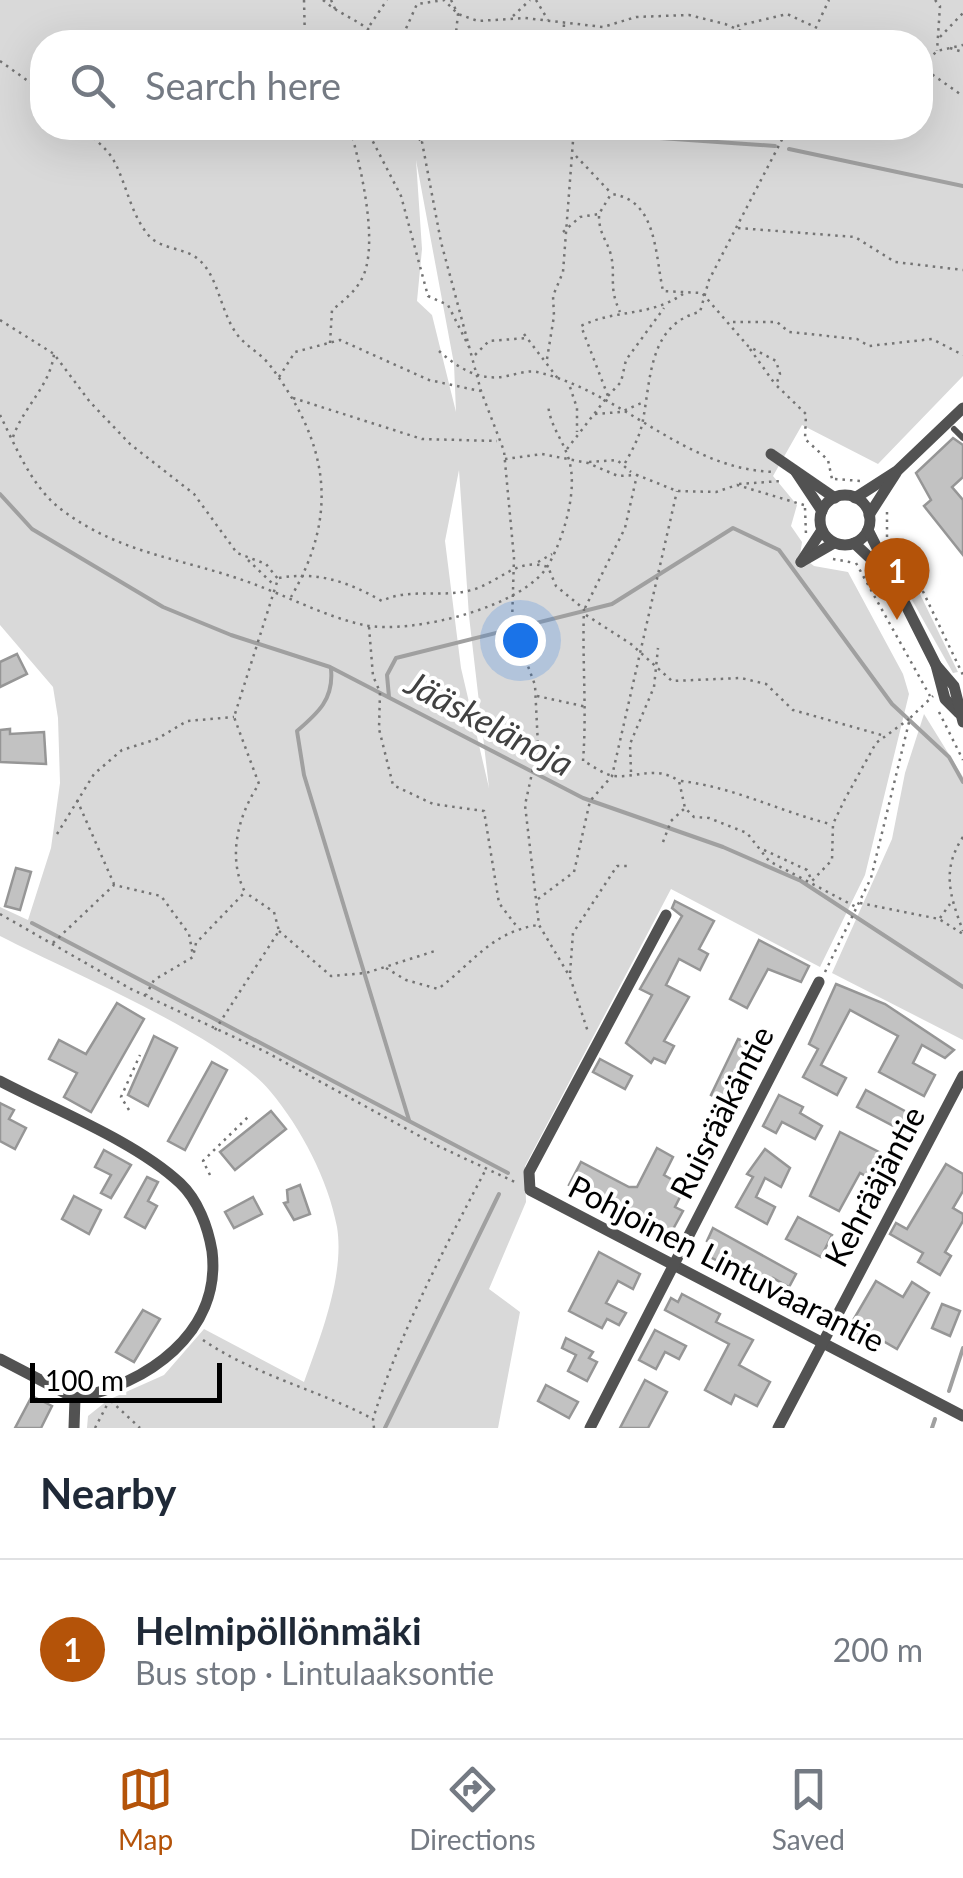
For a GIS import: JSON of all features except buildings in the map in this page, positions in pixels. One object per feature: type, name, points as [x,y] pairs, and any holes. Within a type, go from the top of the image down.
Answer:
[{"type":"street","points":[[771,454],[835,498],[856,498],[897,471],[963,408]]},
{"type":"street","points":[[897,471],[869,515],[868,530],[886,573],[936,665],[945,699],[961,718]]},
{"type":"street","points":[[796,472],[822,511],[822,530],[801,562],[834,543],[854,543],[868,530]]},
{"type":"street","points":[[822,511],[835,498]]},
{"type":"street","points":[[856,498],[869,515]]},
{"type":"street","points":[[822,530],[834,543]]},
{"type":"street","points":[[854,543],[886,573]]},
{"type":"street","name":"Pohjoinen Lintuvaarantie","points":[[666,914],[537,1157],[528,1186],[534,1194],[963,1416]]},
{"type":"street","name":"Ruisrääkäntie","points":[[590,1428],[820,982]]},
{"type":"street","name":"Kehrääjäntie","points":[[778,1428],[963,1076]]},
{"type":"street","points":[[0,1082],[153,1162],[182,1185],[210,1235],[213,1263],[203,1312],[191,1332],[140,1377],[113,1394],[76,1398],[0,1360]]},
{"type":"street","points":[[74,1428],[76,1398]]},
{"type":"lane","points":[[954,429],[963,438]]},
{"type":"path","points":[[304,0],[305,30]]},
{"type":"path","points":[[323,0],[372,30]]},
{"type":"path","points":[[331,0],[337,12]]},
{"type":"path","points":[[369,26],[388,0]]},
{"type":"path","points":[[406,30],[418,4],[444,0],[458,14],[478,21],[510,19],[603,27],[636,17],[690,15],[740,30]]},
{"type":"path","points":[[451,0],[458,14],[456,30]]},
{"type":"path","points":[[510,19],[530,0]]},
{"type":"path","points":[[536,0],[549,21]]},
{"type":"path","points":[[814,30],[830,0]]},
{"type":"path","points":[[934,0],[940,6],[937,52]]},
{"type":"path","points":[[939,38],[963,13]]},
{"type":"path","points":[[734,27],[787,14],[815,27]]},
{"type":"path","points":[[564,23],[564,30]]},
{"type":"path","points":[[933,56],[963,45]]},
{"type":"path","points":[[948,48],[963,52]]},
{"type":"path","points":[[0,61],[30,82]]},
{"type":"path","points":[[933,75],[963,96]]},
{"type":"path","points":[[94,140],[112,158],[138,221],[153,240],[196,256],[212,274],[217,300],[237,335],[292,397],[321,458],[322,517],[304,574],[291,598]]},
{"type":"path","points":[[330,343],[332,310],[354,292],[366,267],[360,166],[353,140]]},
{"type":"path","points":[[372,140],[401,196],[428,296],[448,305],[473,355]]},
{"type":"path","points":[[546,359],[554,316],[552,296],[563,272],[563,232],[574,140]]},
{"type":"path","points":[[625,463],[642,424],[656,346],[684,316],[700,312],[702,294],[782,140]]},
{"type":"path","points":[[422,142],[441,242],[505,459],[514,568],[512,623],[536,696],[538,746],[525,805],[540,925],[570,978],[589,1033]]},
{"type":"path","points":[[574,153],[611,194],[629,196],[645,210],[663,291],[702,294],[732,322],[776,385],[806,414],[805,439],[828,460],[832,479],[865,481]]},
{"type":"path","points":[[611,194],[598,214],[599,237],[610,253],[610,290],[621,314]]},
{"type":"path","points":[[563,232],[580,217],[598,214]]},
{"type":"path","points":[[736,228],[855,238],[895,262],[963,270]]},
{"type":"path","points":[[565,452],[620,382],[626,360],[665,307],[684,294]]},
{"type":"path","points":[[608,396],[581,326],[600,316],[665,307]]},
{"type":"path","points":[[0,320],[54,354],[90,402],[130,444],[194,494],[237,553],[266,564],[278,579]]},
{"type":"path","points":[[732,322],[776,322],[789,332],[858,338],[870,346],[932,339],[963,355]]},
{"type":"path","points":[[473,355],[488,341],[526,336],[559,380]]},
{"type":"path","points":[[278,377],[294,352],[340,340],[429,380],[482,391]]},
{"type":"path","points":[[748,346],[776,361],[780,374],[776,385]]},
{"type":"path","points":[[438,351],[478,376],[497,378],[533,370],[559,380],[740,471],[796,472]]},
{"type":"path","points":[[12,439],[23,410],[51,377],[54,354]]},
{"type":"path","points":[[568,384],[576,408],[574,425],[578,434]]},
{"type":"path","points":[[292,397],[422,439],[478,438],[500,442]]},
{"type":"path","points":[[594,414],[621,412],[644,402]]},
{"type":"path","points":[[0,416],[36,482],[59,508],[118,545],[274,589],[369,626],[478,613],[510,596],[548,567],[567,514],[570,462],[550,424],[548,404]]},
{"type":"path","points":[[505,459],[542,454],[570,462],[625,463],[635,474],[677,491],[716,492],[737,484],[781,481]]},
{"type":"path","points":[[588,462],[618,476],[635,474]]},
{"type":"path","points":[[635,474],[613,559],[598,574],[584,612],[580,636],[588,706],[584,761],[612,776],[668,774],[679,781],[723,786],[769,808],[833,824]]},
{"type":"path","points":[[737,484],[805,505],[807,538]]},
{"type":"path","points":[[536,900],[574,872],[590,801],[612,776],[677,491]]},
{"type":"path","points":[[886,503],[887,537],[924,592],[963,673]]},
{"type":"path","points":[[278,579],[304,574],[356,587],[382,601],[395,594],[472,591],[514,568],[536,563],[554,553]]},
{"type":"path","points":[[246,557],[274,589]]},
{"type":"path","points":[[832,559],[856,563],[963,760]]},
{"type":"path","points":[[536,563],[548,567],[556,586],[584,612],[672,681],[741,678],[766,684],[793,710],[885,736]]},
{"type":"path","points":[[278,579],[253,648],[234,718],[258,784],[243,808],[234,872],[245,892],[274,912],[279,931],[331,976],[386,968],[436,952]]},
{"type":"path","points":[[369,626],[373,676],[380,692],[379,729],[393,785],[434,804],[484,812],[499,903],[518,928]]},
{"type":"path","points":[[632,773],[630,744],[654,687],[658,648]]},
{"type":"path","points":[[536,696],[588,706]]},
{"type":"path","points":[[812,881],[832,860],[833,824],[876,743],[931,697]]},
{"type":"path","points":[[57,834],[94,774],[122,750],[157,739],[187,721],[234,718]]},
{"type":"path","points":[[820,982],[871,878],[910,718]]},
{"type":"path","points":[[679,781],[686,808],[694,817],[747,833],[769,860],[857,906],[939,919],[963,932]]},
{"type":"path","points":[[76,800],[114,885]]},
{"type":"path","points":[[662,842],[671,821],[686,808]]},
{"type":"path","points":[[963,837],[949,862],[952,902],[963,932]]},
{"type":"path","points":[[760,848],[807,870],[812,881]]},
{"type":"path","points":[[570,978],[573,933],[617,866],[630,866]]},
{"type":"path","points":[[54,941],[114,885]]},
{"type":"path","points":[[114,885],[161,896],[189,934],[193,958]]},
{"type":"path","points":[[146,994],[154,980],[193,958],[196,944],[245,892]]},
{"type":"path","points":[[939,919],[952,902]]},
{"type":"path","points":[[0,914],[214,1031],[266,1052],[485,1170],[528,1186]]},
{"type":"path","points":[[386,968],[416,984],[438,988],[457,974],[471,956],[518,928],[540,925]]},
{"type":"path","points":[[214,1031],[279,931]]},
{"type":"path","points":[[129,1110],[121,1097],[140,1054]]},
{"type":"path","points":[[210,1175],[203,1161],[248,1117]]},
{"type":"path","points":[[374,1428],[373,1418],[441,1252],[485,1170]]},
{"type":"path","points":[[191,1332],[238,1364],[300,1384],[373,1418]]},
{"type":"path","points":[[95,1428],[113,1394],[140,1428]]},
{"type":"shaded area","points":[[0,0],[963,0],[963,376],[878,464],[802,425],[773,476],[797,505],[791,526],[802,542],[800,555],[814,566],[848,572],[903,674],[909,694],[865,875],[820,967],[671,889],[525,1166],[526,1202],[489,1289],[520,1312],[498,1428],[87,1428],[88,1416],[108,1400],[164,1375],[204,1329],[304,1382],[324,1326],[339,1246],[327,1191],[302,1138],[270,1091],[248,1070],[183,1027],[0,936],[0,907],[28,920],[51,848],[60,783],[53,687],[0,625]],"holes":[[[416,160],[454,364],[456,412],[432,315],[417,301],[422,249]],[[459,470],[469,616],[489,788],[461,668],[445,541]]]},
{"type":"shaded area","points":[[890,547],[917,588],[958,672],[953,673],[885,552]]},
{"type":"shaded area","points":[[924,714],[963,777],[963,1040],[832,973],[892,839],[905,773]]},
{"type":"waterway","points":[[689,140],[775,146]]},
{"type":"waterway","points":[[789,149],[963,186]]},
{"type":"waterway","name":"Jääskelänoja","points":[[0,494],[32,529],[163,607],[231,635],[330,667],[583,798],[723,847],[801,881],[963,987]]},
{"type":"waterway","points":[[389,697],[387,675],[396,658],[612,604],[733,528],[779,550],[892,704],[949,757],[963,782]]},
{"type":"waterway","points":[[331,669],[327,697],[297,731],[304,775],[409,1120]]},
{"type":"waterway","points":[[32,923],[508,1173]]},
{"type":"waterway","points":[[385,1428],[499,1194]]},
{"type":"waterway","name":"Jääskelänoja","points":[[949,1391],[963,1348]]},
{"type":"waterway","name":"Jääskelänoja","points":[[932,1428],[935,1419]]},
{"type":"place","name":"Helmipöllönmäki","points":[[897,620]]}]
